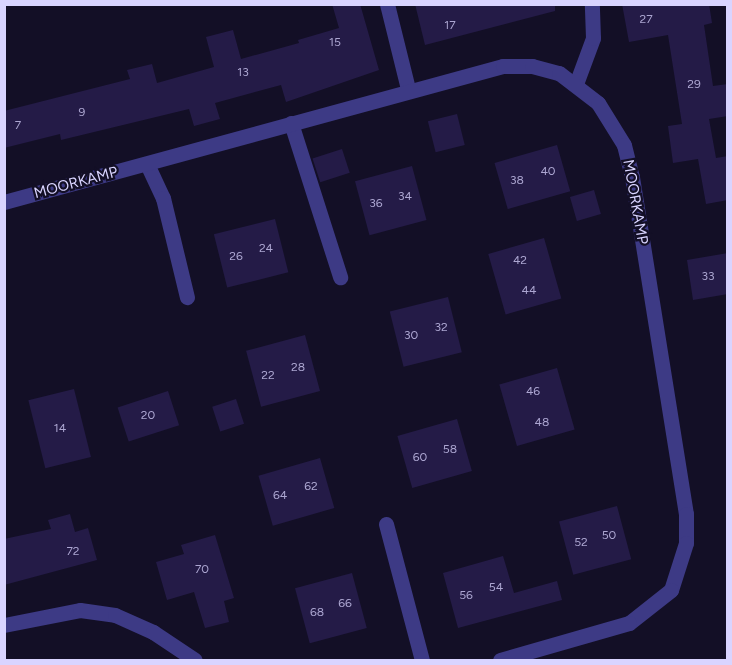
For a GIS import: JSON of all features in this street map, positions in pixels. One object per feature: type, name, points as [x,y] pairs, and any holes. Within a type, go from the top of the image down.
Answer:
[{"type":"street","points":[[387,4],[408,89]]},
{"type":"street","points":[[576,84],[593,38],[592,4]]},
{"type":"street","name":"MOORKAMP","points":[[4,202],[147,164],[408,89],[503,66],[532,66],[559,73],[598,103],[624,145],[686,514],[686,543],[671,590],[629,623],[500,660]]},
{"type":"street","points":[[291,123],[340,277]]},
{"type":"street","points":[[147,164],[163,198],[187,297]]},
{"type":"street","points":[[386,524],[422,660]]},
{"type":"street","points":[[4,625],[80,610],[115,615],[153,632],[195,660]]},
{"type":"building","points":[[332,4],[360,4],[379,70],[286,102],[281,85],[215,103],[220,119],[194,126],[189,109],[61,140],[60,134],[4,148],[4,111],[130,79],[127,70],[152,64],[157,83],[214,67],[206,37],[233,30],[241,59],[299,43],[298,40],[339,28]]},
{"type":"building","points":[[415,4],[555,4],[555,11],[425,45]]},
{"type":"building","points":[[622,4],[709,4],[712,23],[704,25],[713,86],[728,84],[728,116],[709,119],[716,158],[728,156],[728,200],[706,204],[698,159],[673,163],[668,126],[682,124],[668,35],[629,42]]},
{"type":"building","points":[[457,114],[465,145],[436,152],[428,121]]},
{"type":"building","points":[[557,145],[570,191],[508,209],[495,163]]},
{"type":"building","points":[[342,149],[350,173],[320,182],[313,159]]},
{"type":"building","points":[[412,166],[426,220],[370,235],[355,181]]},
{"type":"building","points":[[594,190],[601,214],[577,221],[570,197]]},
{"type":"building","points":[[275,219],[288,272],[227,288],[214,234]]},
{"type":"building","points":[[544,238],[561,299],[506,315],[488,254]]},
{"type":"building","points":[[728,253],[728,294],[693,300],[687,260]]},
{"type":"building","points":[[448,297],[462,352],[404,367],[390,312]]},
{"type":"building","points":[[305,335],[320,391],[261,407],[246,351]]},
{"type":"building","points":[[557,368],[575,430],[517,446],[499,385]]},
{"type":"building","points":[[74,389],[91,457],[45,468],[28,400]]},
{"type":"building","points":[[168,391],[179,425],[129,442],[118,407]]},
{"type":"building","points":[[236,399],[244,424],[220,431],[212,407]]},
{"type":"building","points":[[457,419],[472,471],[412,488],[397,436]]},
{"type":"building","points":[[320,458],[334,508],[273,526],[258,476]]},
{"type":"building","points":[[617,506],[631,559],[573,575],[559,522]]},
{"type":"building","points":[[70,514],[75,532],[88,528],[97,560],[4,585],[4,539],[51,529],[48,520]]},
{"type":"building","points":[[215,535],[234,598],[224,601],[229,622],[205,628],[194,592],[167,600],[156,562],[184,554],[181,545]]},
{"type":"building","points":[[503,556],[514,593],[557,581],[562,600],[458,628],[443,573]]},
{"type":"building","points":[[352,573],[367,628],[310,643],[295,588]]}]
